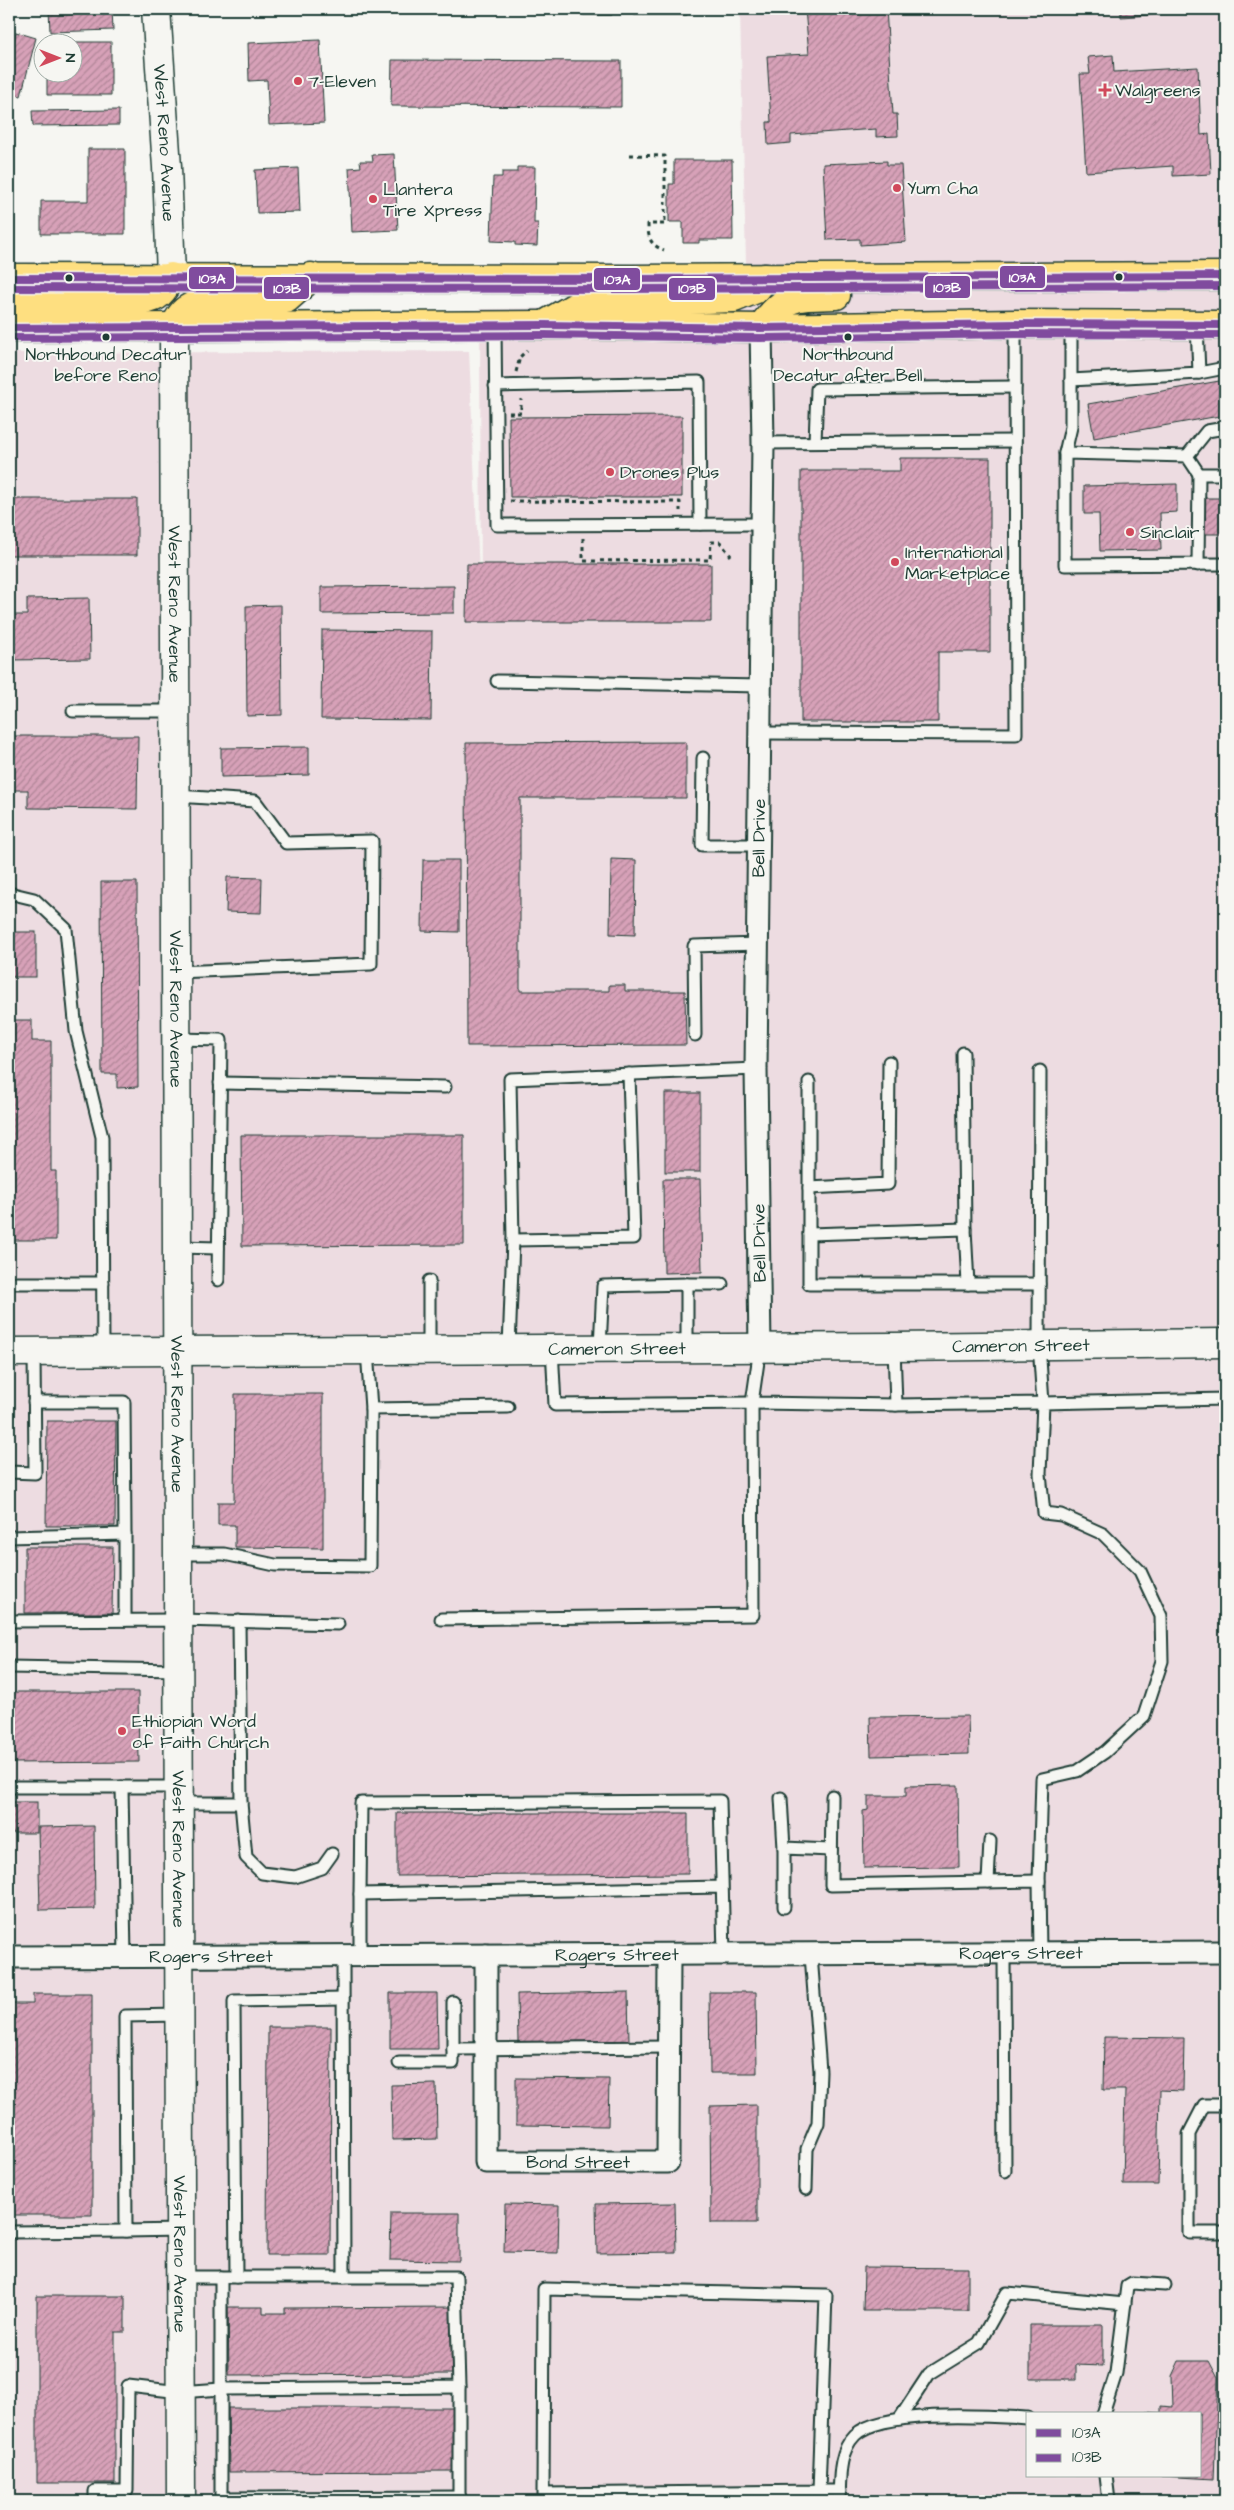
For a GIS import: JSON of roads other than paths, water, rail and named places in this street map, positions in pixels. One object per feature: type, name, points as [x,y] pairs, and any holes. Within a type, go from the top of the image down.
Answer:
[{"type":"main road","points":[[9,278],[923,278],[1225,276]]},
{"type":"main road","points":[[9,302],[132,302],[151,300],[162,294],[171,277]]},
{"type":"main road","points":[[174,328],[184,312],[194,306],[208,302],[286,299],[311,277]]},
{"type":"main road","points":[[544,325],[582,303],[734,298],[756,289],[764,278]]},
{"type":"main road","points":[[761,328],[774,310],[784,301],[805,296],[890,292],[923,278]]},
{"type":"main road","points":[[9,328],[544,325],[761,328],[1015,324],[1225,325]]},
{"type":"street","name":"West Reno Avenue","points":[[156,9],[167,167],[171,277]]},
{"type":"street","name":"West Reno Avenue","points":[[174,328],[179,1351],[180,2501]]},
{"type":"street","name":"Bell Drive","points":[[760,1348],[756,1069],[763,443],[761,328]]},
{"type":"street","name":"Cameron Street","points":[[21,1352],[429,1348],[894,1347],[1225,1343]]},
{"type":"street","name":"Rogers Street","points":[[9,1957],[1225,1952]]},
{"type":"street","name":"Bond Street","points":[[486,1955],[486,2162],[668,2162],[669,1955]]},
{"type":"lane","points":[[760,733],[1016,734],[1015,324]]},
{"type":"lane","points":[[1071,324],[1071,428],[1065,453],[1065,565],[1225,564]]},
{"type":"lane","points":[[1197,325],[1199,373]]},
{"type":"lane","points":[[495,326],[497,525],[762,524]]},
{"type":"lane","points":[[1071,380],[1199,373],[1225,368]]},
{"type":"lane","points":[[495,386],[699,382],[700,524]]},
{"type":"lane","points":[[815,442],[818,389],[1015,387]]},
{"type":"lane","points":[[1187,456],[1207,431],[1225,428]]},
{"type":"lane","points":[[763,443],[1015,441]]},
{"type":"lane","points":[[1065,453],[1187,456]]},
{"type":"lane","points":[[1187,456],[1200,474],[1198,565]]},
{"type":"lane","points":[[1200,474],[1225,474]]},
{"type":"lane","points":[[497,681],[760,686]]},
{"type":"lane","points":[[73,711],[176,711]]},
{"type":"lane","points":[[703,758],[702,845],[758,845]]},
{"type":"lane","points":[[176,796],[255,801],[286,844],[372,841],[372,964],[177,972]]},
{"type":"lane","points":[[9,893],[34,899],[66,929],[76,1030],[102,1137],[103,1352]]},
{"type":"lane","points":[[695,1035],[694,946],[758,944]]},
{"type":"lane","points":[[177,1039],[220,1040],[218,1280]]},
{"type":"lane","points":[[963,1053],[964,1229],[968,1284]]},
{"type":"lane","points":[[809,1188],[888,1184],[889,1062]]},
{"type":"lane","points":[[509,1348],[512,1240],[510,1079],[756,1069]]},
{"type":"lane","points":[[1040,1071],[1039,1344],[1044,1402],[1040,1474],[1044,1513],[1061,1515],[1103,1534],[1140,1571],[1161,1616],[1162,1661],[1144,1716],[1105,1752],[1077,1771],[1042,1779],[1039,1881],[1040,1953]]},
{"type":"lane","points":[[512,1240],[634,1238],[629,1074]]},
{"type":"lane","points":[[809,1082],[809,1284],[1039,1284]]},
{"type":"lane","points":[[220,1083],[445,1087]]},
{"type":"lane","points":[[809,1234],[964,1229]]},
{"type":"lane","points":[[178,1247],[218,1248]]},
{"type":"lane","points":[[429,1281],[429,1348]]},
{"type":"lane","points":[[9,1283],[103,1283]]},
{"type":"lane","points":[[687,1347],[688,1284]]},
{"type":"lane","points":[[600,1348],[603,1286],[722,1284]]},
{"type":"lane","points":[[894,1347],[896,1405]]},
{"type":"lane","points":[[552,1348],[555,1405],[752,1403],[896,1405],[1225,1399]]},
{"type":"lane","points":[[441,1619],[753,1615],[752,1403],[760,1348]]},
{"type":"lane","points":[[179,1554],[224,1554],[275,1565],[370,1566],[371,1409],[367,1349]]},
{"type":"lane","points":[[9,1472],[35,1473],[34,1402],[21,1352]]},
{"type":"lane","points":[[34,1402],[124,1402],[126,1620]]},
{"type":"lane","points":[[371,1409],[508,1407]]},
{"type":"lane","points":[[9,1537],[126,1534]]},
{"type":"lane","points":[[9,1621],[179,1620],[338,1624]]},
{"type":"lane","points":[[239,1621],[241,1803],[246,1857],[262,1873],[295,1877],[322,1868],[332,1854]]},
{"type":"lane","points":[[9,1667],[179,1670]]},
{"type":"lane","points":[[9,1787],[122,1787],[241,1803]]},
{"type":"lane","points":[[122,1787],[125,1957]]},
{"type":"lane","points":[[832,1796],[831,1885],[1039,1881]]},
{"type":"lane","points":[[781,1798],[784,1848],[784,1907]]},
{"type":"lane","points":[[344,2278],[343,1999],[360,1894],[361,1802],[720,1801],[724,1954]]},
{"type":"lane","points":[[988,1882],[990,1841]]},
{"type":"lane","points":[[784,1848],[831,1850]]},
{"type":"lane","points":[[360,1894],[722,1887]]},
{"type":"lane","points":[[1004,1953],[1005,2171]]},
{"type":"lane","points":[[806,2189],[807,2149],[818,2123],[820,2071],[811,1955]]},
{"type":"lane","points":[[236,2277],[234,2001],[343,1999]]},
{"type":"lane","points":[[399,2063],[453,2063],[453,2002]]},
{"type":"lane","points":[[126,2231],[125,2016],[180,2015]]},
{"type":"lane","points":[[453,2049],[668,2048]]},
{"type":"lane","points":[[1225,2105],[1204,2105],[1189,2134],[1189,2233],[1225,2233]]},
{"type":"lane","points":[[9,2232],[180,2230]]},
{"type":"lane","points":[[180,2277],[221,2277],[236,2277],[344,2278],[456,2277],[460,2499],[221,2498],[221,2277]]},
{"type":"lane","points":[[1105,2412],[1116,2373],[1127,2286],[1132,2283],[1165,2285]]},
{"type":"lane","points":[[819,2491],[826,2295],[544,2288],[543,2494],[819,2491],[839,2496],[845,2450],[855,2435],[867,2428],[900,2418],[1007,2416],[1026,2418]]},
{"type":"lane","points":[[900,2418],[929,2374],[980,2343],[1007,2293],[1125,2304]]},
{"type":"lane","points":[[95,2501],[95,2491],[127,2491],[128,2386],[180,2392],[221,2389],[459,2387]]},
{"type":"lane","points":[[1106,2478],[1109,2501]]},
{"type":"place","name":"7-Eleven","points":[[298,81]]},
{"type":"place","name":"Walgreens","points":[[1105,90]]},
{"type":"place","name":"Yum Cha","points":[[897,188]]},
{"type":"place","name":"Llantera Tire Xpress","points":[[373,199]]},
{"type":"place","name":"Northbound Decatur before Reno","points":[[106,337]]},
{"type":"place","name":"Northbound Decatur after Bell","points":[[848,337]]},
{"type":"place","name":"Drones Plus","points":[[610,472]]},
{"type":"place","name":"Sinclair","points":[[1130,532]]},
{"type":"place","name":"International Marketplace","points":[[895,562]]},
{"type":"place","name":"Ethiopian Word of Faith Church","points":[[122,1731]]}]
